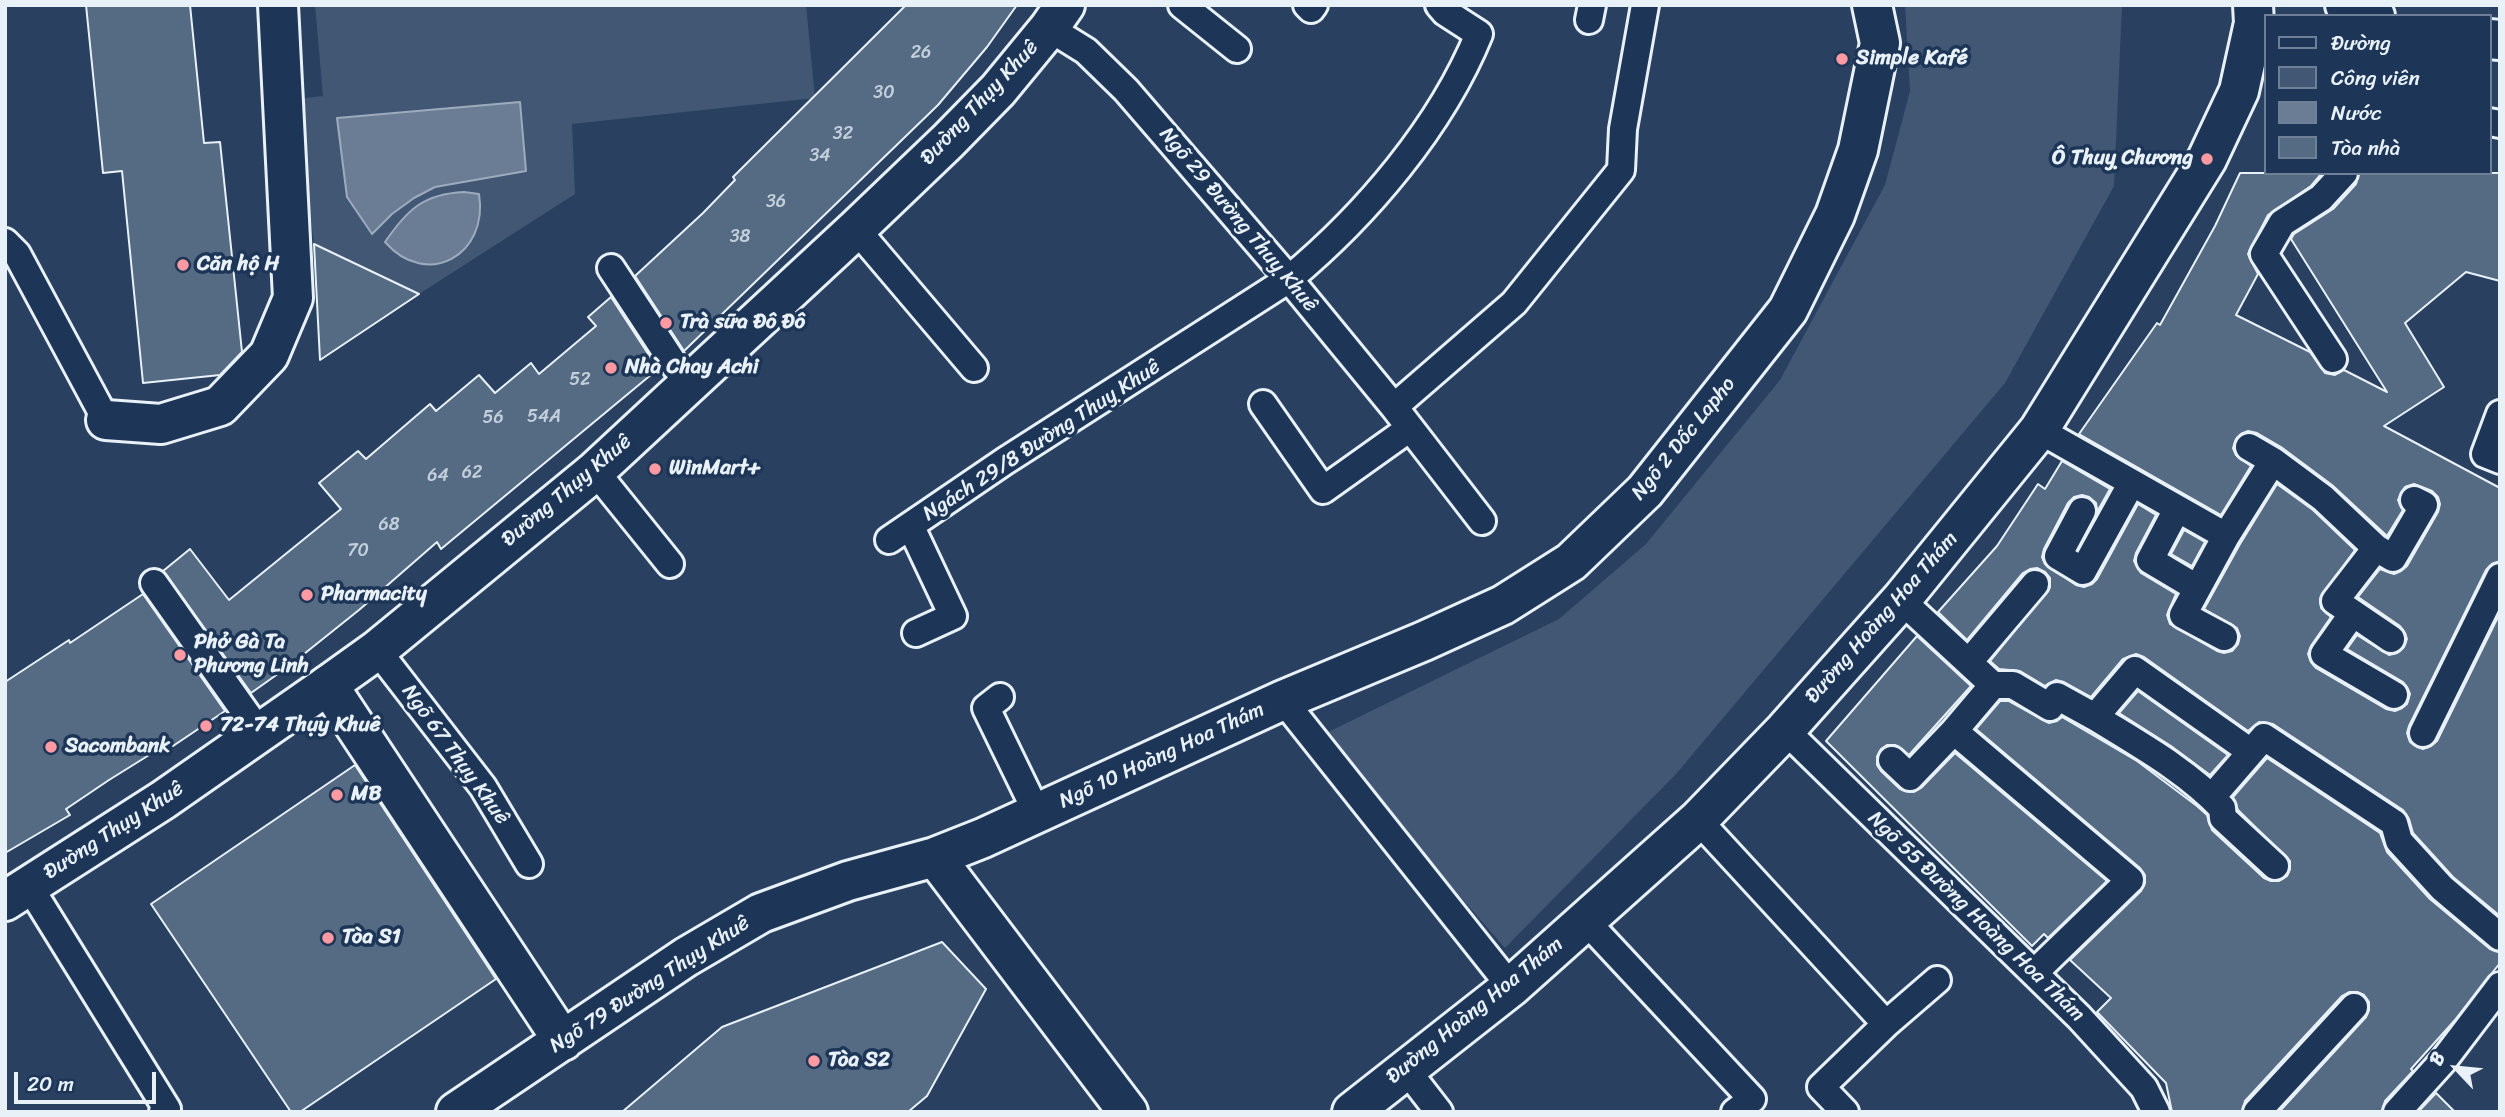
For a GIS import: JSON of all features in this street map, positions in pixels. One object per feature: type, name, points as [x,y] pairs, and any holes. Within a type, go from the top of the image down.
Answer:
[{"type":"street","points":[[106,420],[161,424],[220,406],[269,355],[293,298],[278,5]]},
{"type":"street","name":"Ngõ 2 Dốc Lapho","points":[[1283,700],[1503,605],[1571,562],[1644,491],[1788,310],[1835,215],[1858,150],[1880,43],[1872,5]]},
{"type":"street","name":"Đường Hoàng Hoa Thám","points":[[1352,1112],[1511,987],[1698,820],[1785,730],[1901,600],[2039,430],[2207,159],[2239,91],[2254,23],[2253,5]]},
{"type":"street","points":[[2345,5],[2370,14]]},
{"type":"street","name":"Đường Thụy Khuê","points":[[17,893],[163,800],[377,650],[594,471],[856,229],[998,90],[1057,17]]},
{"type":"street","points":[[328,685],[563,1041]]},
{"type":"street","name":"Ngõ 10 Hoàng Hoa Thám","points":[[935,856],[1037,813],[1283,700]]},
{"type":"street","points":[[935,856],[1128,1112]]},
{"type":"street","name":"Ngõ 79 Đường Thụy Khuê","points":[[456,1112],[686,957],[761,913],[848,881],[935,856]]},
{"type":"lane","points":[[1182,5],[1237,49]]},
{"type":"lane","points":[[1307,5],[1311,9],[1314,5]]},
{"type":"lane","name":"Ngách 29/8 Đường Thuỵ Khuê","points":[[916,633],[953,616],[900,534],[1005,461],[1289,279],[1329,246],[1409,155],[1466,66],[1479,34],[1445,12],[1439,5]]},
{"type":"lane","points":[[1394,407],[1514,303],[1577,221],[1621,170],[1623,129],[1645,5]]},
{"type":"lane","name":"Ngõ 29 Đường Thuỵ Khuê","points":[[1057,17],[1086,51],[1126,90],[1289,279],[1394,407],[1482,521]]},
{"type":"lane","points":[[2333,359],[2263,254],[2283,223],[2321,198],[2342,175]]},
{"type":"lane","points":[[856,229],[974,368]]},
{"type":"lane","points":[[5,242],[17,254],[106,420]]},
{"type":"lane","points":[[611,268],[676,367],[690,383]]},
{"type":"lane","points":[[1263,404],[1323,490],[1410,428]]},
{"type":"lane","points":[[2500,415],[2485,454],[2500,460]]},
{"type":"lane","points":[[2039,430],[2225,536]]},
{"type":"lane","points":[[2249,447],[2323,498],[2376,548],[2393,558],[2424,505],[2414,500]]},
{"type":"lane","points":[[2224,637],[2177,625],[2225,536],[2273,461]]},
{"type":"lane","points":[[594,471],[670,564]]},
{"type":"lane","points":[[2082,511],[2058,556],[2083,571],[2131,484]]},
{"type":"lane","points":[[2177,509],[2150,560],[2197,588]]},
{"type":"lane","points":[[2376,548],[2335,601],[2391,639]]},
{"type":"lane","points":[[2423,733],[2500,578]]},
{"type":"lane","points":[[154,583],[260,733]]},
{"type":"lane","points":[[1969,662],[2035,584]]},
{"type":"lane","points":[[1901,600],[1993,685],[2013,685],[2050,707],[2057,696],[2167,761],[2212,797],[2222,808],[2223,818],[2275,866]]},
{"type":"lane","points":[[2353,612],[2324,654],[2394,695]]},
{"type":"lane","name":"Ngõ 67 Thụy Khuê","points":[[377,650],[483,787],[529,864]]},
{"type":"lane","points":[[2095,718],[2134,670],[2250,752]]},
{"type":"lane","points":[[1892,760],[1910,777],[1955,731],[1993,685]]},
{"type":"lane","points":[[999,697],[986,708],[1037,813]]},
{"type":"lane","name":"Ngõ 10 Hoàng Hoa Thám","points":[[1283,700],[1511,987]]},
{"type":"lane","name":"Ngõ 55 Đường Hoàng Hoa Thám","points":[[1785,730],[2080,1017],[2144,1088],[2156,1112]]},
{"type":"lane","points":[[1955,731],[2130,880],[2034,973]]},
{"type":"lane","points":[[2212,797],[2264,737],[2394,823],[2399,841],[2442,888],[2500,937]]},
{"type":"lane","points":[[1698,820],[1886,1024]]},
{"type":"lane","points":[[17,893],[167,1109],[163,1112]]},
{"type":"lane","points":[[1584,919],[1752,1099],[1735,1112]]},
{"type":"lane","points":[[1844,1112],[1821,1087],[1886,1024],[1937,980]]},
{"type":"lane","points":[[2397,1112],[2443,1061],[2500,986]]},
{"type":"lane","points":[[2257,1112],[2354,1007]]},
{"type":"lane","points":[[1405,1069],[1439,1112]]},
{"type":"green space","points":[[315,5],[806,5],[815,98],[572,124],[575,194],[419,294],[314,244],[296,99],[323,96]]},
{"type":"green space","points":[[1905,5],[2122,5],[2114,186],[2005,383],[1676,774],[1505,948],[1320,736],[1559,619],[1646,544],[1780,380],[1885,185],[1910,91]]},
{"type":"water","points":[[520,102],[526,171],[435,187],[392,214],[372,234],[347,197],[337,118]]},
{"type":"water","points":[[464,192],[479,194],[480,216],[465,249],[452,259],[436,264],[419,263],[402,256],[385,242],[417,206],[437,196]]},
{"type":"building","name":"Căn hộ H","points":[[86,5],[190,5],[204,143],[220,142],[242,352],[220,375],[143,383],[122,171],[103,173]]},
{"type":"building","points":[[906,5],[1017,5],[987,47],[938,105],[684,351],[635,276],[703,213],[735,180],[733,177]]},
{"type":"building","points":[[2240,173],[2320,175],[2311,186],[2268,215],[2248,254],[2258,274],[2236,315],[2310,352],[2325,373],[2335,375],[2344,370],[2387,392],[2291,239],[2294,234],[2333,209],[2356,184],[2358,175],[2500,173],[2500,281],[2466,272],[2405,323],[2444,387],[2384,426],[2500,488],[2500,561],[2486,570],[2407,733],[2410,742],[2423,749],[2437,741],[2500,613],[2500,916],[2453,877],[2413,833],[2403,810],[2273,724],[2259,722],[2248,731],[2144,657],[2136,654],[2123,659],[2091,697],[2064,682],[2056,680],[2045,686],[2020,671],[1999,669],[1990,661],[2050,587],[2050,578],[2045,572],[2037,568],[2023,573],[1967,640],[1938,612],[1997,546],[2038,484],[2045,489],[2062,461],[2110,489],[2097,512],[2096,503],[2089,497],[2074,497],[2068,503],[2044,549],[2042,557],[2045,564],[2076,585],[2084,587],[2092,584],[2138,504],[2156,515],[2134,561],[2141,573],[2176,594],[2167,615],[2170,624],[2217,651],[2232,651],[2240,636],[2237,628],[2204,609],[2277,484],[2313,510],[2355,550],[2320,599],[2321,608],[2331,617],[2311,646],[2308,654],[2311,662],[2316,668],[2386,709],[2395,711],[2407,704],[2410,694],[2403,682],[2347,649],[2357,635],[2389,655],[2404,647],[2407,639],[2400,626],[2358,597],[2380,569],[2394,574],[2407,566],[2438,512],[2438,497],[2432,491],[2414,484],[2405,487],[2398,500],[2403,510],[2387,536],[2332,485],[2281,447],[2257,433],[2248,431],[2236,439],[2233,448],[2236,455],[2251,466],[2221,515],[2079,434],[2157,323],[2160,325],[2215,226]]},
{"type":"building","points":[[314,244],[419,294],[320,360]]},
{"type":"building","points":[[611,297],[658,369],[441,549],[437,542],[359,610],[251,693],[163,571],[190,549],[229,600],[341,509],[319,483],[358,451],[366,459],[430,404],[436,411],[479,375],[495,393],[531,363],[539,374],[596,326],[588,317]]},
{"type":"building","points":[[2184,530],[2205,542],[2192,566],[2171,554]]},
{"type":"building","points":[[143,594],[225,711],[173,746],[170,742],[109,780],[66,809],[70,815],[5,853],[5,682]]},
{"type":"building","points":[[1917,636],[1971,686],[1909,755],[1895,745],[1887,745],[1881,749],[1877,765],[1881,771],[1900,789],[1914,792],[1955,753],[2107,881],[2048,938],[2044,934],[2032,946],[1826,741]]},
{"type":"building","points":[[2138,691],[2228,755],[2210,775],[2119,713]]},
{"type":"building","points":[[2000,701],[2009,701],[2049,723],[2062,717],[2137,761],[2207,815],[2212,830],[2264,878],[2279,881],[2287,876],[2290,861],[2238,810],[2233,797],[2267,758],[2380,833],[2387,852],[2430,899],[2490,949],[2500,952],[2500,963],[2455,1020],[2411,1069],[2413,1071],[2385,1101],[2382,1112],[2279,1112],[2366,1017],[2369,1002],[2364,995],[2349,992],[2342,996],[2245,1101],[2242,1112],[2172,1112],[2166,1083],[2097,1012],[2111,998],[2070,960],[2141,891],[2145,875],[1976,729]]},
{"type":"building","name":"Tòa S1","points":[[355,765],[496,979],[300,1112],[291,1112],[151,904]]},
{"type":"building","name":"Tòa S2","points":[[942,942],[986,989],[927,1096],[908,1112],[622,1112],[722,1027]]},
{"type":"building","points":[[2436,1093],[2455,1112],[2418,1112]]},
{"type":"place","name":"Simple Kafé","points":[[1842,59]]},
{"type":"place","name":"Ô Thuỵ Chương","points":[[2207,159]]},
{"type":"place","name":"Căn hộ H","points":[[183,265]]},
{"type":"place","name":"Trà sữa Đô Đô","points":[[666,323]]},
{"type":"place","name":"Nhà Chay Achi","points":[[611,368]]},
{"type":"place","name":"WinMart+","points":[[655,469]]},
{"type":"place","name":"Pharmacity","points":[[307,595]]},
{"type":"place","name":"Phở Gà Ta Phương Linh","points":[[180,655]]},
{"type":"place","name":"72-74 Thụy Khuê","points":[[206,726]]},
{"type":"place","name":"Sacombank","points":[[51,747]]},
{"type":"place","name":"MB","points":[[337,795]]},
{"type":"place","name":"Tòa S1","points":[[328,938]]},
{"type":"place","name":"Tòa S2","points":[[814,1061]]}]
